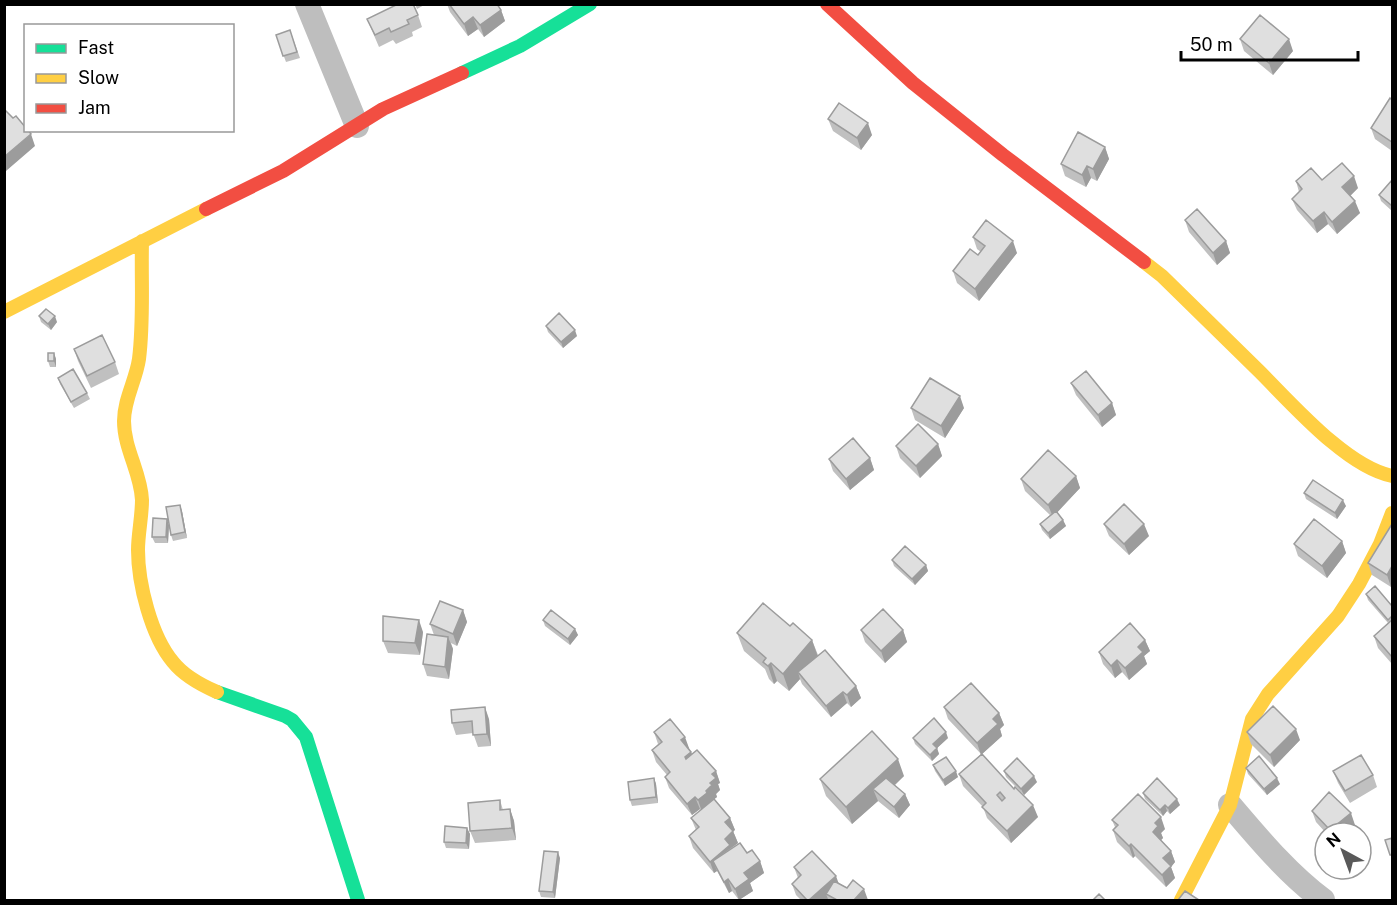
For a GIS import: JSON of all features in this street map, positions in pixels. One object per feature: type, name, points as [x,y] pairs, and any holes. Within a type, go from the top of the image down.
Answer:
[{"type":"street","points":[[307,4],[357,126]]},
{"type":"street","points":[[4,312],[284,171],[383,109],[520,46],[590,4]]},
{"type":"street","points":[[827,4],[913,82],[1003,155],[1162,276],[1321,432],[1362,464],[1382,474],[1392,476]]},
{"type":"street","points":[[142,241],[138,361],[125,411],[124,425],[141,490],[137,552],[147,608],[162,644],[173,662],[185,673],[219,693],[285,716],[306,736],[358,900]]},
{"type":"street","points":[[1181,900],[1230,806],[1252,719],[1268,694],[1338,616],[1359,584],[1380,544],[1392,513]]},
{"type":"street","points":[[1230,806],[1306,888],[1323,900]]},
{"type":"building","points":[[398,4],[413,4],[418,15],[407,20],[409,24],[391,32],[389,28],[375,35],[367,19]]},
{"type":"building","points":[[449,4],[497,4],[501,10],[480,25],[473,17],[464,24]]},
{"type":"building","points":[[1260,15],[1289,39],[1269,63],[1240,39]]},
{"type":"building","points":[[290,30],[297,52],[283,56],[276,35]]},
{"type":"building","points":[[1390,98],[1392,100],[1392,142],[1371,128]]},
{"type":"building","points":[[839,103],[868,123],[857,138],[828,119]]},
{"type":"building","points":[[4,109],[13,118],[16,116],[24,126],[24,132],[31,134],[4,157]]},
{"type":"building","points":[[1078,132],[1105,147],[1093,169],[1087,166],[1082,175],[1061,164]]},
{"type":"building","points":[[1342,163],[1354,176],[1342,187],[1355,201],[1332,222],[1324,212],[1313,221],[1292,199],[1302,189],[1296,181],[1311,168],[1322,180]]},
{"type":"building","points":[[1392,180],[1392,204],[1391,205],[1379,195]]},
{"type":"building","points":[[1197,209],[1226,241],[1213,253],[1185,220]]},
{"type":"building","points":[[986,220],[1013,241],[975,289],[953,271],[970,249],[978,255],[985,246],[973,237]]},
{"type":"building","points":[[46,309],[55,316],[48,324],[39,316]]},
{"type":"building","points":[[559,313],[575,330],[561,342],[546,326]]},
{"type":"building","points":[[102,335],[115,362],[87,376],[74,349]]},
{"type":"building","points":[[48,353],[54,353],[54,361],[48,361]]},
{"type":"building","points":[[73,369],[87,393],[71,402],[58,378]]},
{"type":"building","points":[[1086,371],[1112,403],[1098,415],[1071,383]]},
{"type":"building","points":[[930,378],[960,396],[941,426],[911,408]]},
{"type":"building","points":[[918,424],[938,444],[916,466],[896,446]]},
{"type":"building","points":[[853,438],[870,458],[846,479],[829,459]]},
{"type":"building","points":[[1048,450],[1076,476],[1048,505],[1021,479]]},
{"type":"building","points":[[1313,480],[1343,500],[1335,513],[1304,493]]},
{"type":"building","points":[[1124,504],[1144,524],[1124,544],[1104,524]]},
{"type":"building","points":[[180,505],[185,532],[171,535],[166,507]]},
{"type":"building","points":[[1056,511],[1063,520],[1048,533],[1040,524]]},
{"type":"building","points":[[153,518],[167,519],[166,537],[152,537]]},
{"type":"building","points":[[1314,519],[1342,541],[1322,566],[1294,544]]},
{"type":"building","points":[[1392,524],[1392,566],[1387,575],[1368,563]]},
{"type":"building","points":[[905,546],[926,565],[912,579],[892,560]]},
{"type":"building","points":[[1375,586],[1392,606],[1392,616],[1388,620],[1366,594]]},
{"type":"building","points":[[440,601],[463,610],[453,634],[430,624]]},
{"type":"building","points":[[763,603],[790,626],[793,623],[812,640],[783,674],[771,663],[768,666],[763,662],[766,658],[737,633]]},
{"type":"building","points":[[883,609],[903,630],[881,651],[861,630]]},
{"type":"building","points":[[551,610],[575,629],[568,639],[543,620]]},
{"type":"building","points":[[383,616],[419,620],[415,643],[383,641]]},
{"type":"building","points":[[1392,620],[1392,657],[1374,636]]},
{"type":"building","points":[[1130,623],[1145,640],[1138,647],[1143,652],[1125,668],[1117,660],[1111,666],[1099,652]]},
{"type":"building","points":[[427,634],[448,637],[445,667],[423,664]]},
{"type":"building","points":[[825,650],[856,686],[847,695],[843,692],[826,706],[798,672]]},
{"type":"building","points":[[971,683],[999,713],[993,719],[998,724],[977,743],[944,707]]},
{"type":"building","points":[[1273,706],[1296,729],[1270,755],[1247,732]]},
{"type":"building","points":[[485,707],[487,734],[473,735],[472,721],[452,723],[451,710]]},
{"type":"building","points":[[934,718],[946,732],[933,744],[937,748],[930,755],[913,738]]},
{"type":"building","points":[[670,719],[685,737],[681,740],[691,752],[685,757],[686,759],[697,750],[716,771],[712,774],[716,778],[710,783],[712,785],[706,791],[707,793],[698,800],[695,797],[687,804],[665,777],[670,772],[652,750],[662,742],[654,732]]},
{"type":"building","points":[[872,731],[898,759],[846,807],[820,779]]},
{"type":"building","points":[[982,754],[1014,789],[1015,787],[1033,805],[1007,831],[982,807],[986,803],[959,774]],"holes":[[[1000,792],[1005,798],[1002,801],[997,795]]]},
{"type":"building","points":[[1361,755],[1373,775],[1345,791],[1333,771]]},
{"type":"building","points":[[1259,756],[1277,778],[1264,789],[1246,768]]},
{"type":"building","points":[[946,757],[956,771],[943,780],[933,765]]},
{"type":"building","points":[[1017,758],[1034,776],[1021,789],[1004,771]]},
{"type":"building","points":[[654,778],[656,797],[630,800],[628,782]]},
{"type":"building","points":[[886,778],[905,794],[894,807],[873,789]]},
{"type":"building","points":[[1157,778],[1177,799],[1168,808],[1165,805],[1160,810],[1143,793]]},
{"type":"building","points":[[1329,792],[1351,813],[1341,821],[1321,821],[1312,811]]},
{"type":"building","points":[[1138,794],[1161,817],[1155,823],[1158,826],[1153,832],[1171,851],[1163,858],[1171,866],[1162,875],[1131,844],[1129,846],[1113,830],[1118,825],[1112,820]]},
{"type":"building","points":[[714,799],[730,818],[725,822],[733,831],[725,839],[730,845],[710,862],[689,836],[699,827],[691,818]]},
{"type":"building","points":[[500,800],[500,810],[510,809],[512,828],[470,831],[468,803]]},
{"type":"building","points":[[445,826],[467,828],[466,843],[444,842]]},
{"type":"building","points":[[1392,838],[1392,855],[1390,855],[1385,840]]},
{"type":"building","points":[[740,843],[747,853],[752,850],[760,861],[744,873],[749,879],[735,889],[728,879],[724,882],[713,861]]},
{"type":"building","points":[[544,851],[558,852],[553,892],[539,891]]},
{"type":"building","points":[[812,851],[836,876],[807,900],[792,884],[801,875],[794,867]]},
{"type":"building","points":[[853,880],[864,889],[854,900],[837,900],[826,894],[834,881],[847,888]]},
{"type":"building","points":[[1185,891],[1199,900],[1178,900]]},
{"type":"building","points":[[1099,894],[1105,900],[1093,900]]},
{"type":"traffic: fast","points":[[462,73],[520,46],[590,4]]},
{"type":"traffic: fast","points":[[217,692],[285,716],[292,720],[306,737],[358,900]]},
{"type":"traffic: slow","points":[[4,312],[206,209]]},
{"type":"traffic: slow","points":[[142,241],[141,344],[124,421],[127,441],[141,490],[138,550],[140,578],[152,624],[165,651],[177,667],[188,676],[217,692]]},
{"type":"traffic: slow","points":[[1144,262],[1162,276],[1304,417],[1339,448],[1357,461],[1392,476]]},
{"type":"traffic: slow","points":[[1181,900],[1230,805],[1252,719],[1268,694],[1338,616],[1359,584],[1380,544],[1392,513]]},
{"type":"traffic: jam","points":[[827,4],[913,83],[1144,262]]},
{"type":"traffic: jam","points":[[206,209],[283,171],[383,109],[462,73]]}]
